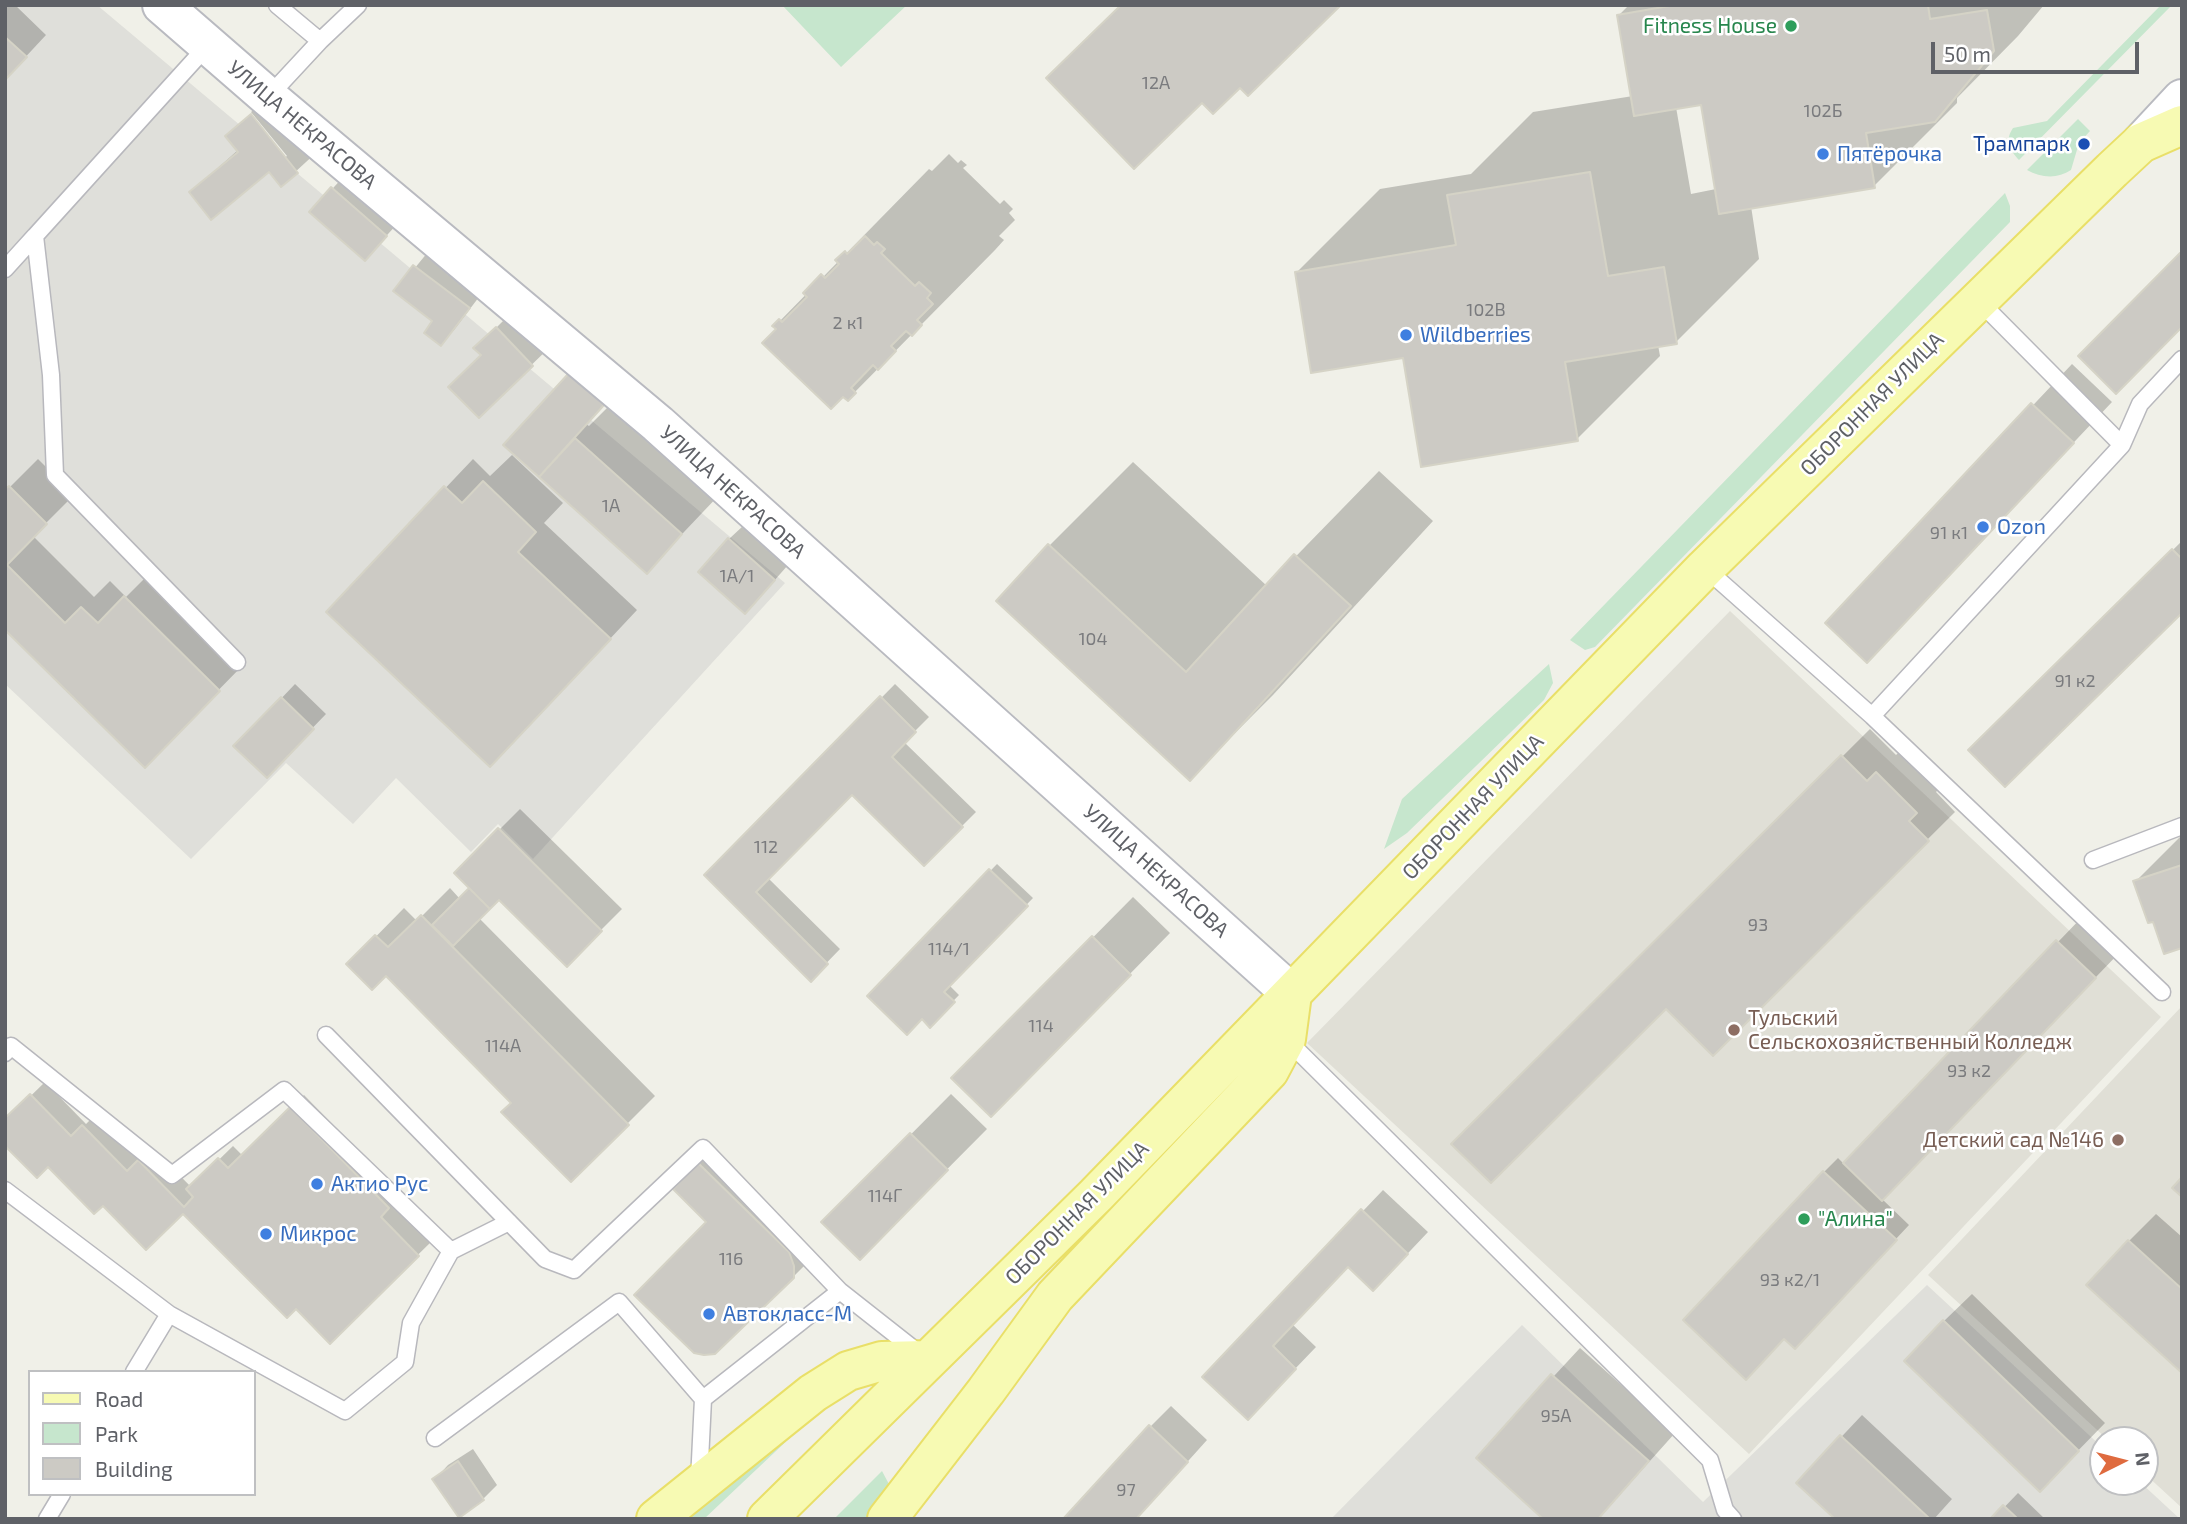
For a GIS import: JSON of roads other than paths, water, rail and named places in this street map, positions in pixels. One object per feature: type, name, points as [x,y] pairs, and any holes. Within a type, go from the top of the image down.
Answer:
[{"type":"main road","points":[[2141,143],[2182,125]]},
{"type":"main road","name":"ОБОРОННАЯ УЛИЦА","points":[[767,1519],[1281,1017],[1705,568],[2141,143]]},
{"type":"main road","points":[[887,1519],[1055,1296],[1269,1072],[1281,1017]]},
{"type":"main road","points":[[955,1334],[1055,1296],[1096,1195]]},
{"type":"main road","points":[[656,1519],[813,1393],[848,1371],[882,1361],[928,1360]]},
{"type":"street","name":"УЛИЦА НЕКРАСОВА","points":[[162,5],[658,424],[1281,1017]]},
{"type":"street","name":"ОБОРОННАЯ УЛИЦА","points":[[2141,143],[2182,99]]},
{"type":"lane","points":[[277,5],[320,41]]},
{"type":"lane","points":[[268,97],[358,5]]},
{"type":"lane","points":[[5,269],[208,45]]},
{"type":"lane","points":[[35,236],[51,375],[55,475],[237,662]]},
{"type":"lane","points":[[1978,300],[2122,445]]},
{"type":"lane","points":[[1872,716],[2122,445],[2140,404],[2182,359]]},
{"type":"lane","points":[[1705,568],[1872,716],[2162,992]]},
{"type":"lane","points":[[2093,860],[2182,826]]},
{"type":"lane","points":[[1281,1017],[1710,1460],[1724,1510],[1733,1519]]},
{"type":"lane","points":[[326,1035],[545,1259],[574,1270],[702,1148],[839,1291],[928,1360]]},
{"type":"lane","points":[[5,1053],[11,1046],[172,1175],[284,1090],[451,1251]]},
{"type":"lane","points":[[5,1190],[169,1314],[345,1411],[405,1362],[411,1323],[451,1251],[509,1222]]},
{"type":"lane","points":[[703,1399],[839,1291]]},
{"type":"lane","points":[[435,1438],[619,1303],[703,1399],[698,1484]]},
{"type":"lane","points":[[135,1370],[169,1314]]},
{"type":"lane","points":[[47,1519],[61,1496]]},
{"type":"place","name":"Fitness House","points":[[1791,26]]},
{"type":"place","name":"Трампарк","points":[[2084,144]]},
{"type":"place","name":"Пятёрочка","points":[[1823,154]]},
{"type":"place","name":"Wildberries","points":[[1406,335]]},
{"type":"place","name":"Ozon","points":[[1983,527]]},
{"type":"place","name":"Тульский Сельскохозяйственный Колледж","points":[[1734,1030]]},
{"type":"place","name":"Детский сад №146","points":[[2118,1140]]},
{"type":"place","name":"Актио Рус","points":[[317,1184]]},
{"type":"place","name":"\"Алина\"","points":[[1804,1219]]},
{"type":"place","name":"Микрос","points":[[266,1234]]},
{"type":"place","name":"Автокласс-М","points":[[709,1314]]}]
